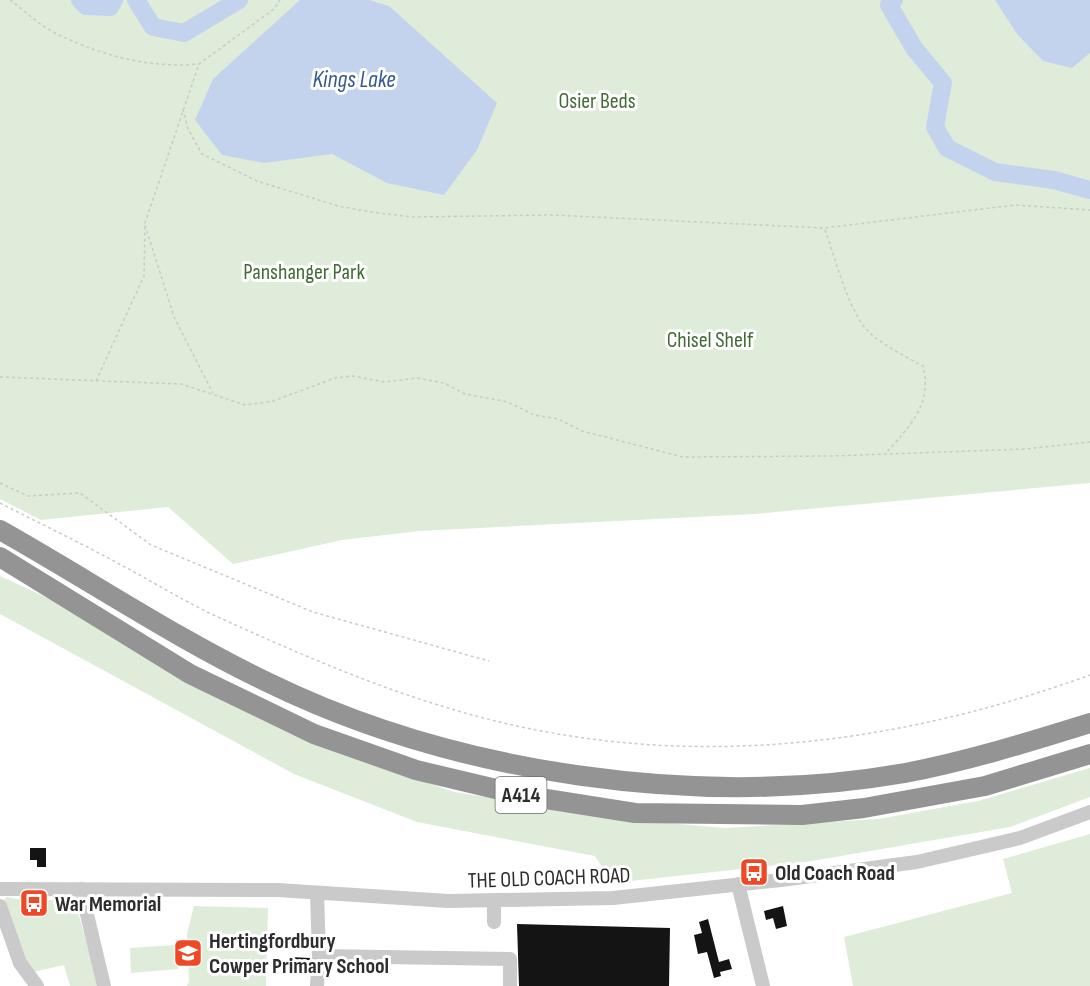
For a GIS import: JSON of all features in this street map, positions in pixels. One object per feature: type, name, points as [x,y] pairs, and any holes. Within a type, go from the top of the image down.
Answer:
[{"type":"highway","name":"A414","points":[[0,530],[267,683],[403,736],[468,755],[518,765],[680,785],[806,784],[905,773],[976,758],[1090,723]]},
{"type":"highway","name":"A414","points":[[0,557],[190,674],[314,734],[416,770],[555,801],[670,815],[802,815],[864,808],[985,786],[1090,754]]},
{"type":"street","name":"THE OLD COACH ROAD","points":[[0,889],[278,890],[494,901],[613,898],[881,868],[958,854],[1020,838],[1090,812]]},
{"type":"street","points":[[738,884],[763,986]]},
{"type":"street","points":[[81,889],[104,986]]},
{"type":"street","points":[[317,893],[320,956],[317,986]]},
{"type":"street","points":[[494,901],[494,922]]},
{"type":"street","points":[[0,906],[20,963],[37,986]]},
{"type":"street","points":[[320,956],[510,958],[510,986]]},
{"type":"path","points":[[10,0],[54,32],[113,56],[149,64],[199,64]]},
{"type":"path","points":[[95,382],[144,276],[145,223],[199,64],[274,9],[280,0]]},
{"type":"path","points":[[183,109],[188,129],[202,154],[257,181],[338,206],[413,217],[552,215],[824,228],[1015,206],[1090,210]]},
{"type":"path","points":[[145,223],[174,317],[213,393]]},
{"type":"path","points":[[824,228],[840,271],[846,296],[870,333],[923,366],[926,378],[923,405],[912,424],[885,453]]},
{"type":"path","points":[[0,377],[181,384],[245,405],[273,401],[335,378],[352,376],[385,382],[417,378],[444,383],[465,394],[508,402],[534,415],[558,419],[582,431],[683,457],[723,459],[1025,449],[1090,442]]},
{"type":"path","points":[[0,483],[28,496],[80,494],[152,545],[313,612],[489,661]]},
{"type":"path","points":[[0,502],[216,616],[341,670],[445,707],[517,726],[572,736],[702,748],[777,746],[815,742],[955,717],[1004,704],[1090,675]]},
{"type":"green space","name":"Panshanger Park","points":[[0,0],[1090,0],[1090,483],[755,514],[419,531],[342,540],[233,564],[168,507],[41,520],[0,499]]},
{"type":"green space","points":[[0,576],[54,601],[291,734],[454,792],[634,820],[725,828],[878,819],[978,801],[1090,768],[1090,797],[1010,827],[806,862],[612,883],[595,856],[417,822],[294,774],[0,614]]},
{"type":"green space","points":[[1090,834],[1090,986],[853,986],[844,937],[1012,893],[1003,859]]},
{"type":"green space","points":[[7,897],[29,901],[71,899],[78,912],[99,986],[70,986],[64,965],[29,973],[3,901]]},
{"type":"green space","points":[[194,906],[268,908],[266,986],[187,986],[189,981],[187,934]]},
{"type":"green space","points":[[175,945],[178,969],[131,973],[130,948]]},
{"type":"water","name":"Kings Lake","points":[[300,0],[369,0],[389,6],[497,103],[477,150],[444,195],[387,183],[332,154],[264,163],[222,155],[195,120],[213,79]]},
{"type":"water","points":[[995,0],[1090,0],[1090,53],[1072,68],[1043,61],[1017,34]]},
{"type":"building","points":[[30,848],[46,848],[46,867],[37,867],[37,860],[30,860]]},
{"type":"building","points":[[783,906],[787,926],[776,929],[773,918],[766,920],[764,911]]},
{"type":"building","points":[[708,919],[719,962],[729,959],[732,969],[720,972],[721,976],[714,978],[707,952],[698,954],[694,935],[702,933],[699,922]]},
{"type":"building","points":[[517,924],[670,928],[669,986],[519,986]]},
{"type":"building","points":[[290,957],[310,958],[309,974],[289,975]]},
{"type":"waterway","points":[[80,0],[86,6],[110,7],[114,0]]},
{"type":"waterway","points":[[136,0],[153,27],[184,33],[239,0]]},
{"type":"waterway","points":[[894,0],[889,5],[914,48],[943,83],[935,127],[947,148],[995,172],[1054,180],[1090,190]]},
{"type":"place","name":"Old Coach Road","points":[[754,872]]},
{"type":"place","name":"War Memorial","points":[[34,903]]},
{"type":"place","name":"Hertingfordbury Cowper Primary School","points":[[188,953]]},
{"type":"park label","name":"Osier Beds","points":[[597,100]]},
{"type":"park label","name":"Chisel Shelf","points":[[710,339]]}]
